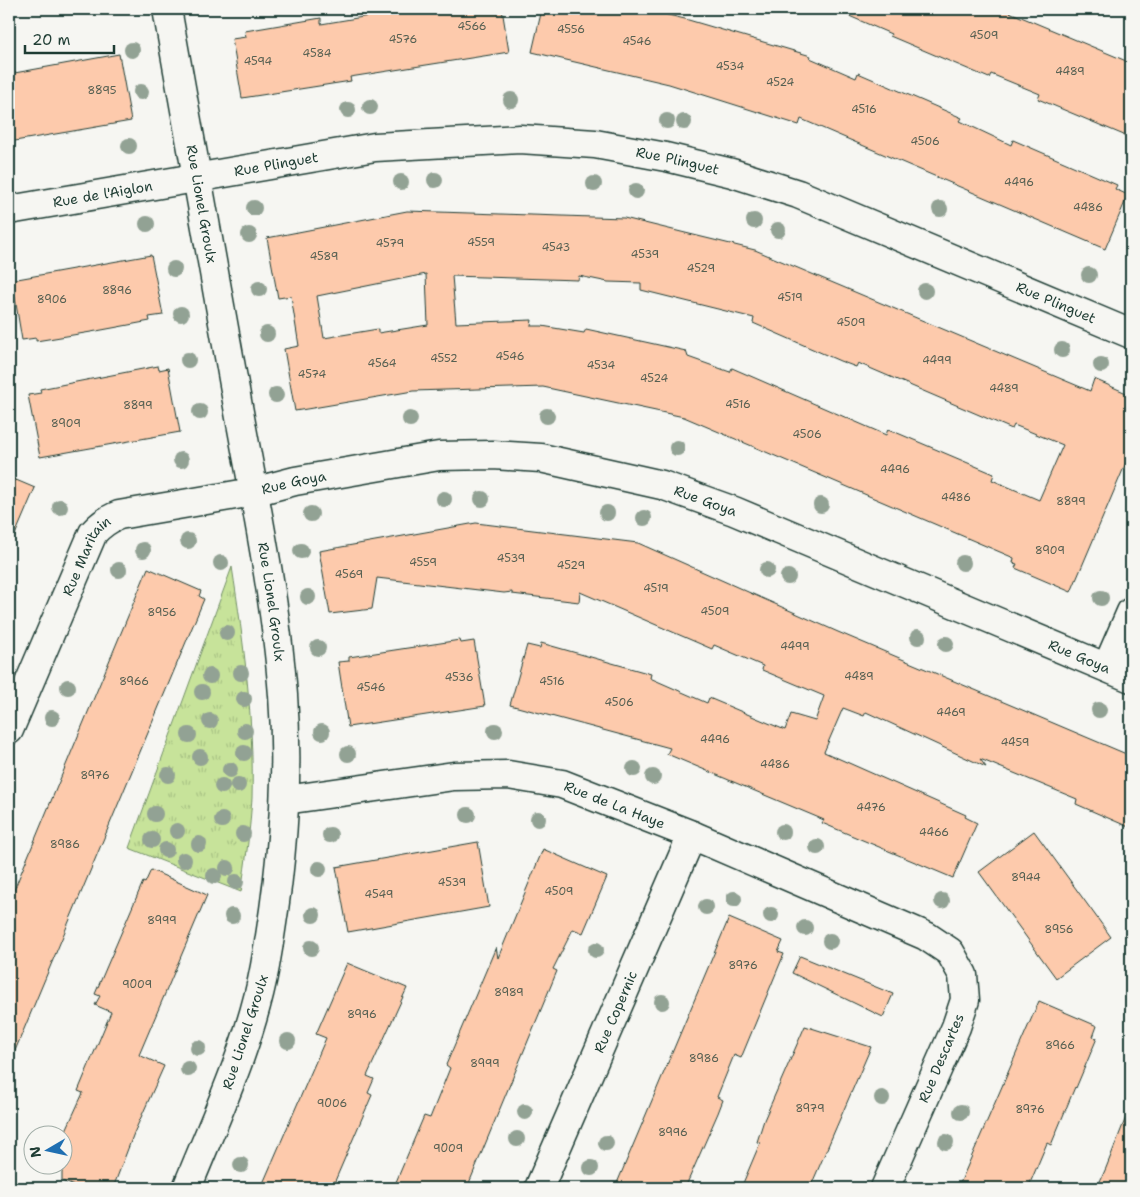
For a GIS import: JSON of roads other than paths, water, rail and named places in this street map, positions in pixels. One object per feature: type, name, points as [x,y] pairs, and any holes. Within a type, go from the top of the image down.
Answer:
[{"type":"street","name":"Rue Lionel Groulx","points":[[168,9],[264,545],[283,698],[285,800],[277,888],[262,978],[241,1050],[187,1188]]},
{"type":"street","name":"Rue Plinguet","points":[[197,179],[375,148],[520,139],[595,144],[666,157],[732,173],[798,194],[1131,334]]},
{"type":"street","name":"Rue de l'Aiglon","points":[[9,210],[197,179]]},
{"type":"street","name":"Rue Goya","points":[[253,492],[295,481],[439,456],[493,454],[541,458],[588,467],[662,485],[734,511],[1131,678]]},
{"type":"street","name":"Rue Maritain","points":[[9,730],[93,533],[100,524],[119,515],[253,492]]},
{"type":"street","points":[[1107,667],[1131,612]]},
{"type":"street","name":"Rue de La Haye","points":[[285,800],[454,776],[508,774],[562,784],[692,835],[926,936]]},
{"type":"street","name":"Rue Copernic","points":[[539,1188],[692,835]]},
{"type":"street","name":"Rue Descartes","points":[[885,1188],[956,1027],[964,1000],[963,975],[950,952],[926,936]]}]
